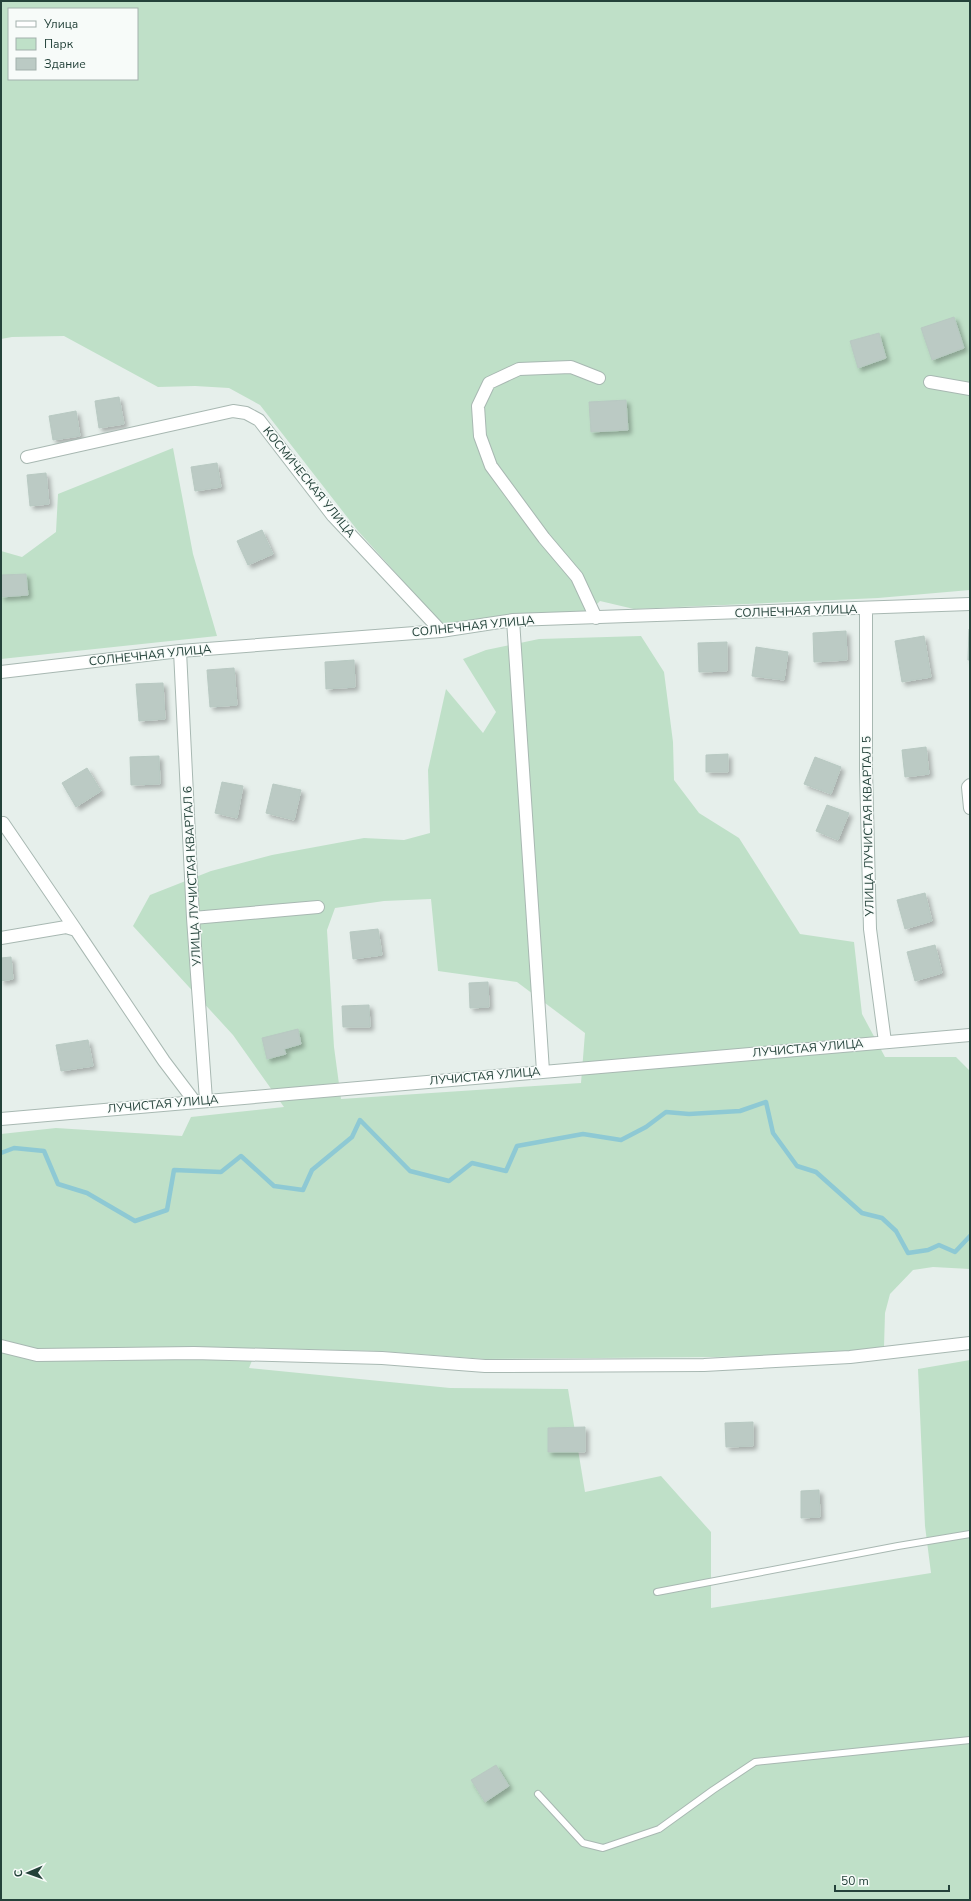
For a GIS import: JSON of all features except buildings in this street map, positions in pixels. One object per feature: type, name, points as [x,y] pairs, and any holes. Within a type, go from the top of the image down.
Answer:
[{"type":"street","points":[[596,618],[577,577],[544,538],[491,466],[480,436],[478,406],[489,383],[519,369],[572,367],[599,378]]},
{"type":"street","points":[[930,382],[970,389]]},
{"type":"street","name":"КОСМИЧЕСКАЯ УЛИЦА","points":[[27,457],[233,411],[246,413],[259,420],[333,516],[441,631]]},
{"type":"street","name":"СОЛНЕЧНАЯ УЛИЦА","points":[[1,672],[180,651],[441,631],[513,620],[866,609],[970,604]]},
{"type":"street","name":"УЛИЦА ЛУЧИСТАЯ КВАРТАЛ 5","points":[[866,609],[866,770],[870,929],[885,1042]]},
{"type":"street","points":[[513,620],[543,1071]]},
{"type":"street","name":"УЛИЦА ЛУЧИСТАЯ КВАРТАЛ 6","points":[[180,651],[194,918],[200,1101]]},
{"type":"street","points":[[970,785],[968,787],[970,808]]},
{"type":"street","points":[[3,823],[164,1061],[200,1101]]},
{"type":"street","points":[[194,918],[318,907]]},
{"type":"street","points":[[1,938],[66,927],[76,930]]},
{"type":"street","name":"ЛУЧИСТАЯ УЛИЦА","points":[[1,1119],[970,1034]]},
{"type":"street","points":[[1,1346],[37,1355],[194,1353],[382,1358],[485,1366],[704,1365],[850,1357],[970,1343]]},
{"type":"lane","points":[[657,1592],[898,1546],[970,1534]]},
{"type":"lane","points":[[538,1794],[583,1843],[603,1848],[659,1829],[712,1790],[755,1762],[970,1740]]},
{"type":"green space","points":[[1,1],[970,1],[970,590],[878,598],[634,609],[600,601],[587,614],[441,623],[358,531],[260,405],[229,388],[195,386],[158,387],[64,336],[12,337],[1,339]]},
{"type":"green space","points":[[173,448],[193,554],[217,636],[1,659],[1,551],[22,557],[56,532],[58,494]]},
{"type":"green space","points":[[641,636],[664,672],[673,742],[674,780],[699,813],[739,838],[800,934],[854,942],[862,1014],[885,1057],[956,1057],[970,1071],[970,1269],[933,1267],[913,1270],[890,1294],[885,1313],[884,1347],[846,1353],[716,1357],[485,1359],[378,1351],[257,1348],[249,1368],[450,1388],[568,1389],[585,1492],[661,1476],[711,1532],[711,1608],[931,1573],[925,1526],[918,1369],[970,1360],[970,1900],[1,1900],[1,1134],[56,1128],[182,1136],[191,1117],[284,1107],[233,1035],[133,926],[150,895],[211,871],[272,855],[364,838],[404,840],[430,833],[428,770],[446,689],[483,733],[496,712],[463,659],[486,650],[539,639]],"holes":[[[431,899],[438,971],[517,982],[585,1033],[581,1083],[341,1099],[334,1047],[327,930],[335,908],[384,901]]]},
{"type":"waterway","points":[[1,1153],[14,1148],[44,1151],[58,1184],[87,1193],[135,1221],[167,1210],[174,1170],[221,1172],[241,1156],[274,1186],[303,1190],[312,1170],[352,1137],[360,1120],[410,1171],[449,1181],[472,1163],[506,1171],[517,1146],[583,1134],[621,1140],[646,1127],[666,1112],[689,1114],[740,1111],[766,1102],[773,1133],[797,1166],[816,1172],[862,1213],[882,1218],[896,1231],[908,1253],[928,1250],[939,1245],[955,1252],[970,1236]]}]
